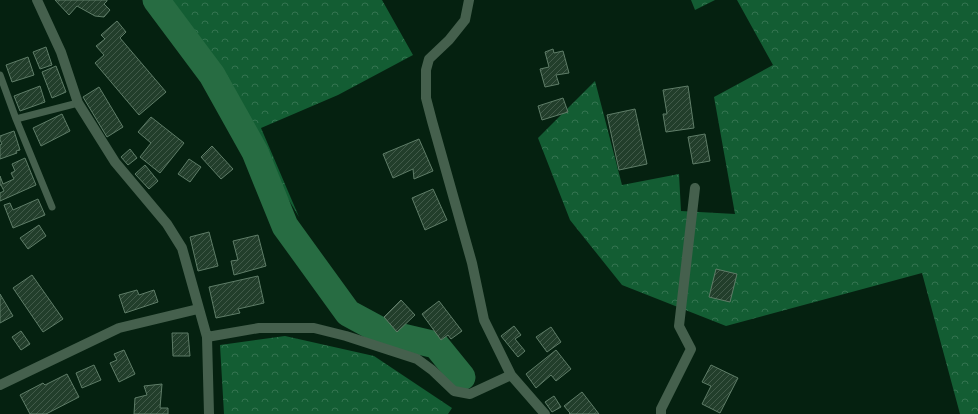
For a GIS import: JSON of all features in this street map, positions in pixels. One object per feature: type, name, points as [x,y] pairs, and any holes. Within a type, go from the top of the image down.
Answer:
[{"type":"street","points":[[37,0],[61,52],[78,103],[115,162],[167,224],[182,248],[207,337],[209,414]]},
{"type":"street","points":[[469,0],[465,20],[449,40],[429,59],[426,70],[426,98],[472,262],[484,320],[511,376],[545,414]]},
{"type":"street","points":[[661,414],[661,409],[692,349],[679,326],[695,188]]},
{"type":"street","points":[[0,384],[119,328],[198,309]]},
{"type":"street","points":[[207,337],[259,328],[314,328],[346,336],[417,359],[432,370],[454,391],[470,394],[511,376]]},
{"type":"lane","points":[[0,75],[16,119],[52,207]]},
{"type":"lane","points":[[16,119],[78,103]]},
{"type":"green space","points":[[169,0],[382,0],[413,55],[338,95],[261,128],[299,217]]},
{"type":"green space","points":[[691,0],[715,0],[695,10]]},
{"type":"green space","points":[[737,0],[978,0],[978,414],[960,414],[922,273],[726,326],[622,285],[570,220],[538,138],[595,81],[622,185],[679,174],[681,211],[735,214],[714,97],[773,65]]},
{"type":"green space","points":[[285,336],[374,356],[452,408],[448,414],[224,414],[220,345]]},
{"type":"building","points":[[55,0],[107,0],[104,4],[110,10],[104,17],[95,16],[77,6],[69,15]]},
{"type":"building","points":[[117,21],[126,32],[120,38],[166,92],[139,115],[95,63],[104,55],[96,46],[105,39],[101,35]]},
{"type":"building","points":[[46,47],[52,65],[40,69],[33,52]]},
{"type":"building","points":[[553,49],[554,53],[563,51],[569,73],[556,75],[559,84],[545,87],[540,69],[549,67],[545,52]]},
{"type":"building","points":[[28,57],[34,75],[12,82],[6,65]]},
{"type":"building","points":[[56,66],[66,92],[52,98],[42,72]]},
{"type":"building","points":[[40,86],[45,102],[20,111],[14,96]]},
{"type":"building","points":[[688,86],[694,128],[666,132],[663,114],[667,114],[663,90]]},
{"type":"building","points":[[99,87],[123,127],[107,137],[83,97]]},
{"type":"building","points":[[563,98],[568,112],[542,120],[538,106]]},
{"type":"building","points":[[635,109],[647,164],[619,170],[607,115]]},
{"type":"building","points":[[62,114],[70,131],[41,146],[33,128]]},
{"type":"building","points":[[151,117],[184,143],[160,173],[140,157],[151,143],[138,132]]},
{"type":"building","points":[[14,131],[20,150],[16,151],[17,153],[0,159],[0,145],[2,144],[0,136]]},
{"type":"building","points":[[705,134],[710,161],[693,164],[688,137]]},
{"type":"building","points":[[419,139],[433,171],[414,179],[413,169],[393,178],[383,154]]},
{"type":"building","points":[[212,146],[233,169],[221,179],[201,157]]},
{"type":"building","points":[[130,149],[137,158],[128,165],[121,157]]},
{"type":"building","points":[[25,158],[36,185],[0,201],[0,193],[4,191],[0,185],[0,176],[3,184],[14,179],[11,173],[15,171],[12,164]]},
{"type":"building","points":[[189,159],[201,167],[190,182],[178,174]]},
{"type":"building","points":[[145,165],[158,181],[149,189],[135,174]]},
{"type":"building","points":[[433,189],[447,220],[425,230],[412,198]]},
{"type":"building","points":[[38,199],[45,215],[13,228],[4,205],[10,203],[13,210]]},
{"type":"building","points":[[39,225],[46,236],[28,249],[20,238]]},
{"type":"building","points":[[209,232],[218,266],[198,271],[190,237]]},
{"type":"building","points":[[258,235],[266,266],[234,275],[231,261],[238,260],[233,241]]},
{"type":"building","points":[[716,269],[737,274],[730,302],[709,297]]},
{"type":"building","points":[[32,275],[63,319],[43,332],[13,288]]},
{"type":"building","points":[[258,276],[264,303],[238,309],[240,313],[216,318],[209,287]]},
{"type":"building","points":[[137,290],[139,295],[154,290],[158,302],[125,313],[119,295]]},
{"type":"building","points":[[0,294],[13,316],[0,323]]},
{"type":"building","points":[[401,300],[415,315],[397,332],[384,317]]},
{"type":"building","points":[[439,301],[462,331],[451,339],[448,335],[441,340],[422,314]]},
{"type":"building","points":[[514,326],[521,335],[515,339],[525,351],[518,357],[501,336]]},
{"type":"building","points":[[551,327],[561,342],[547,352],[536,337]]},
{"type":"building","points":[[21,331],[30,344],[21,350],[12,337]]},
{"type":"building","points":[[172,333],[188,333],[190,356],[173,356]]},
{"type":"building","points":[[124,350],[135,374],[119,382],[110,363],[117,360],[114,354]]},
{"type":"building","points":[[556,350],[571,369],[556,381],[551,375],[536,388],[526,374]]},
{"type":"building","points":[[94,365],[101,380],[82,388],[76,373]]},
{"type":"building","points":[[711,365],[738,378],[720,413],[702,404],[711,386],[702,382]]},
{"type":"building","points":[[67,374],[79,397],[46,414],[30,414],[20,395],[43,383],[45,385]]},
{"type":"building","points":[[162,384],[160,408],[168,408],[168,414],[134,414],[135,398],[147,395],[144,386]]},
{"type":"building","points":[[582,392],[599,414],[569,414],[570,413],[564,406]]},
{"type":"building","points":[[554,396],[561,407],[552,412],[545,402]]},
{"type":"waterway","points":[[156,0],[212,75],[255,152],[285,226],[348,313],[385,333],[436,345],[462,377]]}]
